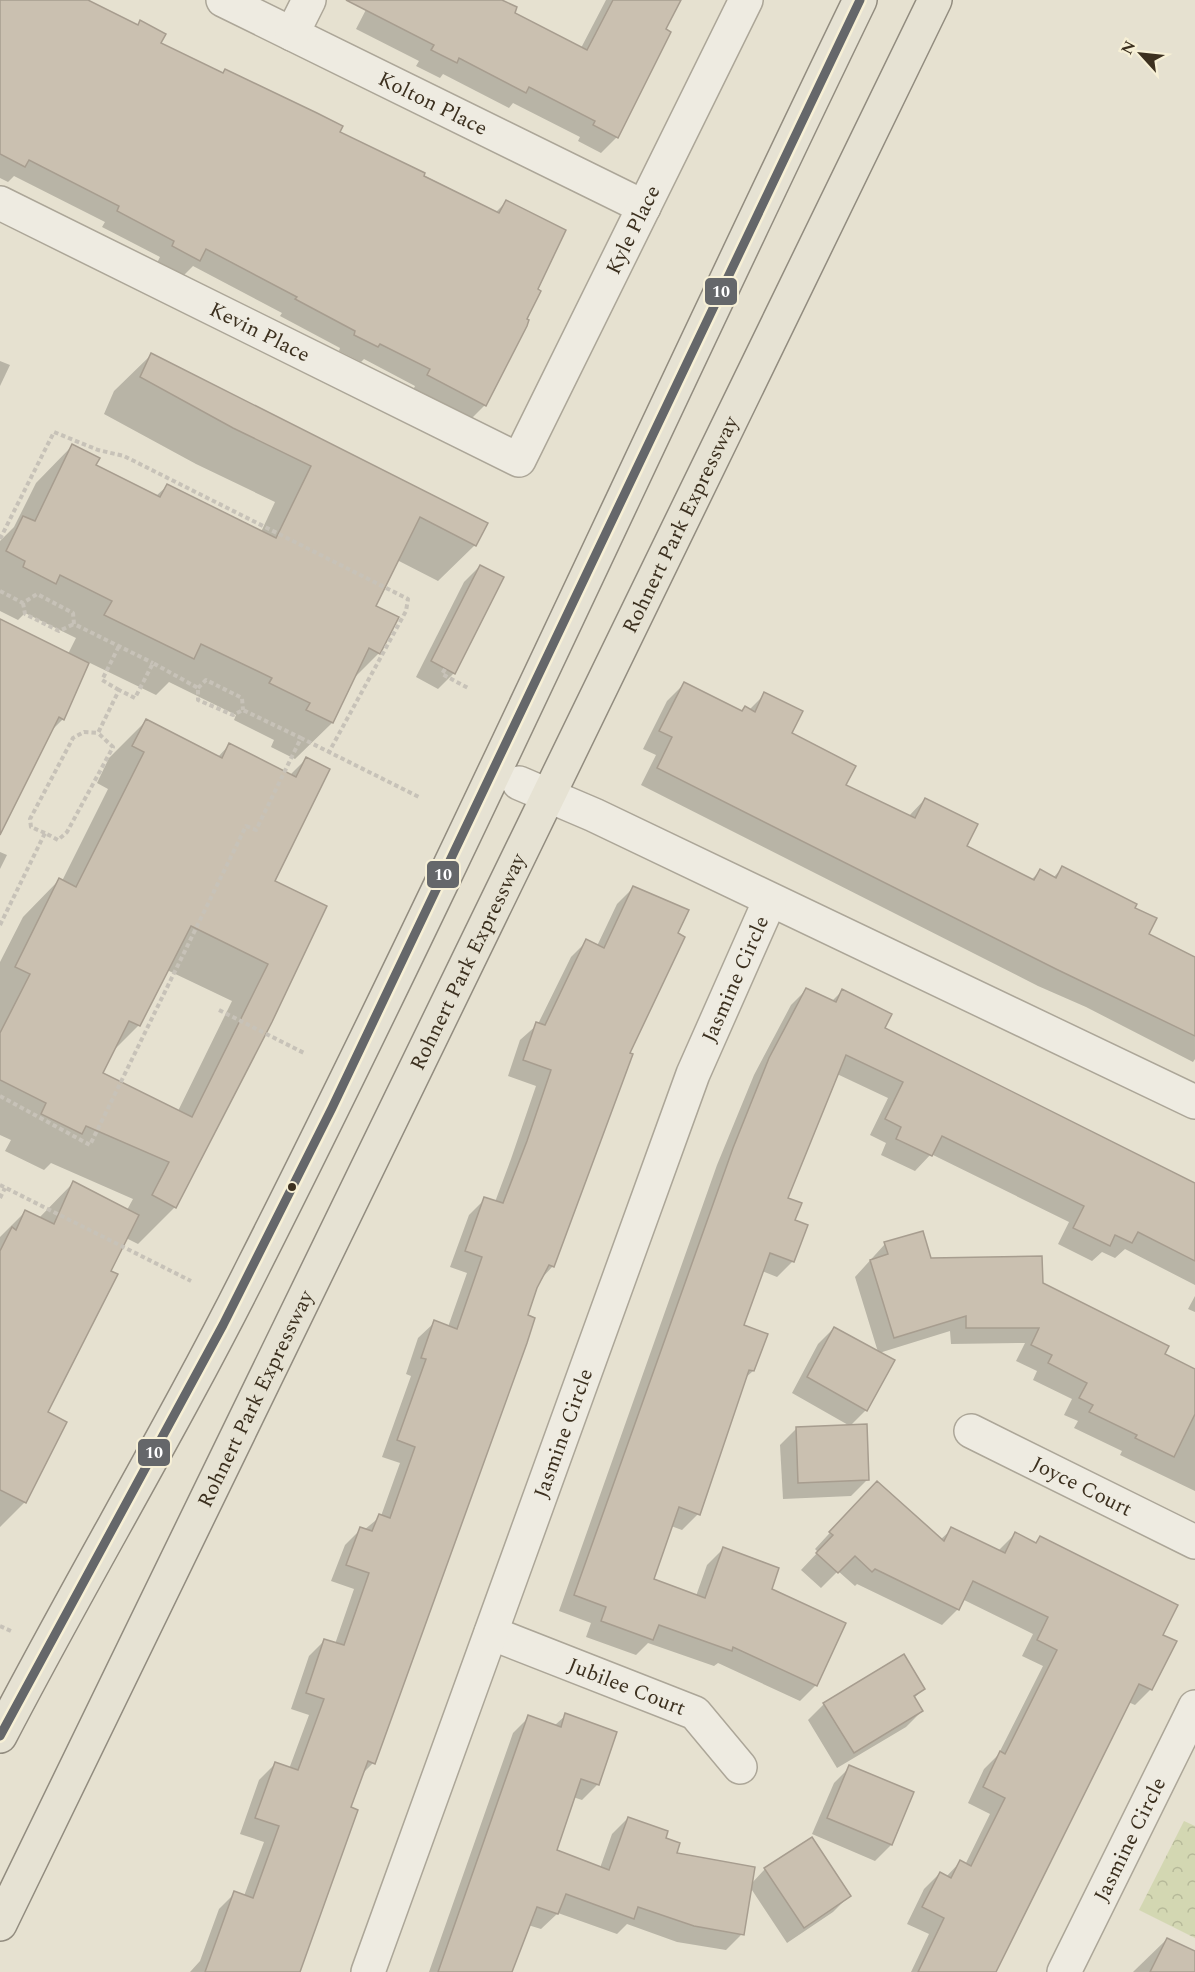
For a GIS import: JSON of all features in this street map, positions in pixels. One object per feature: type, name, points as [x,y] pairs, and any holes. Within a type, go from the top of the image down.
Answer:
[{"type":"main road","points":[[0,1736],[8,1702],[64,1612],[185,1399],[318,1138],[626,498],[720,289],[860,0]]},
{"type":"main road","name":"Rohnert Park Expressway","points":[[0,1924],[935,0]]},
{"type":"street","name":"Kolton Place","points":[[223,0],[644,207]]},
{"type":"street","points":[[292,34],[309,0]]},
{"type":"street","name":"Kyle Place","points":[[519,459],[746,0]]},
{"type":"street","name":"Kevin Place","points":[[0,203],[519,459]]},
{"type":"street","name":"Jasmine Circle","points":[[519,783],[1195,1102]]},
{"type":"street","name":"Jasmine Circle","points":[[369,1972],[693,1074],[770,900]]},
{"type":"street","name":"Joyce Court","points":[[971,1431],[1195,1542]]},
{"type":"street","name":"Jubilee Court","points":[[491,1633],[695,1713],[740,1767]]},
{"type":"street","name":"Jasmine Circle","points":[[1064,1972],[1195,1707]]},
{"type":"path","points":[[0,539],[54,432],[98,450],[124,456],[408,599],[406,610],[329,752]]},
{"type":"path","points":[[0,591],[24,603]]},
{"type":"path","points":[[24,603],[37,594],[73,613],[74,624]]},
{"type":"path","points":[[24,603],[25,614],[59,632],[74,624]]},
{"type":"path","points":[[74,624],[198,688]]},
{"type":"path","points":[[119,646],[102,680],[119,690],[135,698],[153,663]]},
{"type":"path","points":[[445,669],[442,674],[468,688]]},
{"type":"path","points":[[206,680],[242,698],[243,710],[233,715],[198,700],[198,688],[206,680]]},
{"type":"path","points":[[98,733],[119,690]]},
{"type":"path","points":[[243,710],[419,797]]},
{"type":"path","points":[[84,732],[98,733],[113,747],[67,832],[58,840],[45,833],[31,827],[30,819],[73,738],[84,732]]},
{"type":"path","points":[[0,1096],[90,1145],[246,826],[256,830],[301,738]]},
{"type":"path","points":[[0,926],[45,833]]},
{"type":"path","points":[[219,1010],[304,1053]]},
{"type":"path","points":[[0,1185],[191,1281]]},
{"type":"path","points":[[0,1198],[5,1188]]},
{"type":"path","points":[[0,1626],[13,1632]]},
{"type":"green space","points":[[1184,1821],[1195,1826],[1195,1938],[1139,1910]]},
{"type":"building","points":[[0,0],[88,0],[138,25],[140,20],[166,34],[161,43],[223,73],[225,69],[343,126],[340,132],[425,173],[424,176],[499,213],[506,200],[566,230],[538,289],[541,291],[527,319],[529,320],[527,326],[486,406],[427,375],[430,369],[380,344],[378,347],[354,335],[355,331],[295,299],[297,297],[206,249],[200,261],[172,246],[174,241],[117,211],[119,206],[29,160],[25,167],[0,154]]},
{"type":"building","points":[[346,0],[502,0],[517,7],[515,13],[587,50],[613,0],[681,0],[666,29],[671,32],[618,138],[593,125],[595,121],[529,87],[526,93],[459,58],[457,63],[431,50],[434,45]]},
{"type":"building","points":[[151,353],[488,523],[476,546],[420,517],[376,606],[399,617],[380,654],[369,648],[333,723],[306,710],[310,703],[269,683],[272,678],[201,644],[194,659],[104,615],[112,601],[60,575],[56,584],[23,567],[25,561],[6,551],[23,516],[35,521],[72,444],[100,458],[96,465],[160,497],[167,484],[276,538],[311,466],[233,428],[140,377]]},
{"type":"building","points":[[480,565],[504,577],[455,674],[431,661]]},
{"type":"building","points":[[0,619],[89,663],[64,720],[59,717],[0,835]]},
{"type":"building","points":[[684,682],[742,711],[745,706],[755,712],[764,692],[803,711],[792,733],[856,766],[846,785],[915,818],[925,798],[978,824],[967,846],[1034,880],[1040,869],[1056,878],[1062,866],[1137,904],[1135,908],[1157,918],[1149,934],[1195,957],[1195,1036],[1056,969],[657,768],[672,737],[659,731]]},
{"type":"building","points":[[146,719],[222,758],[229,743],[296,777],[306,757],[330,769],[275,881],[327,906],[272,1022],[176,1208],[152,1195],[169,1162],[86,1126],[82,1134],[41,1114],[46,1103],[0,1080],[0,1033],[30,974],[15,967],[59,878],[76,887],[144,752],[132,746]],"holes":[[[191,926],[268,964],[192,1117],[103,1073],[129,1021],[140,1026]]]},
{"type":"building","points":[[633,886],[689,910],[678,933],[685,937],[630,1053],[633,1054],[554,1267],[549,1265],[537,1288],[528,1315],[535,1318],[527,1343],[375,1764],[368,1761],[351,1807],[358,1810],[300,1972],[205,1972],[234,1891],[253,1898],[279,1826],[255,1818],[275,1762],[298,1770],[324,1699],[306,1693],[324,1639],[344,1645],[369,1573],[346,1565],[360,1527],[372,1531],[379,1514],[390,1518],[415,1447],[397,1440],[426,1359],[421,1358],[434,1320],[457,1329],[482,1257],[465,1251],[484,1197],[503,1203],[527,1141],[551,1070],[523,1060],[536,1022],[545,1025],[586,939],[604,948]]},
{"type":"building","points":[[806,988],[836,1002],[842,989],[892,1014],[885,1028],[1195,1183],[1195,1261],[1138,1232],[1132,1243],[1115,1235],[1110,1246],[1073,1228],[1084,1206],[942,1136],[932,1156],[896,1139],[901,1127],[885,1119],[903,1082],[846,1055],[788,1198],[802,1203],[795,1220],[808,1225],[794,1262],[770,1253],[744,1325],[768,1334],[754,1371],[749,1370],[700,1515],[679,1507],[654,1579],[705,1598],[723,1547],[779,1568],[772,1589],[846,1623],[817,1686],[733,1647],[732,1651],[659,1625],[653,1640],[601,1621],[606,1607],[574,1595],[733,1148],[769,1058]]},
{"type":"building","points":[[73,1181],[139,1215],[111,1271],[118,1274],[48,1412],[67,1422],[26,1503],[0,1490],[0,1251],[12,1227],[16,1230],[25,1210],[54,1224]]},
{"type":"building","points":[[923,1231],[931,1258],[1042,1256],[1043,1283],[1169,1346],[1165,1354],[1195,1369],[1195,1414],[1174,1457],[1135,1438],[1137,1435],[1089,1412],[1093,1405],[1079,1398],[1087,1383],[1048,1363],[1052,1355],[1031,1345],[1039,1328],[966,1328],[966,1316],[894,1338],[870,1260],[888,1254],[884,1242]]},
{"type":"building","points":[[834,1327],[895,1360],[867,1411],[807,1377]]},
{"type":"building","points":[[867,1424],[869,1480],[798,1483],[796,1427]]},
{"type":"building","points":[[877,1481],[944,1541],[951,1527],[1005,1553],[1015,1532],[1036,1543],[1040,1536],[1178,1605],[1163,1635],[1177,1641],[1152,1690],[1139,1684],[996,1972],[918,1972],[944,1918],[922,1907],[940,1872],[951,1878],[960,1860],[971,1866],[1005,1798],[983,1787],[1000,1751],[1005,1754],[1057,1650],[1037,1640],[1048,1617],[973,1581],[959,1610],[875,1569],[872,1572],[855,1556],[838,1573],[816,1553],[833,1535],[829,1532]]},
{"type":"building","points":[[904,1654],[925,1689],[914,1696],[923,1711],[854,1753],[823,1703]]},
{"type":"building","points":[[565,1713],[617,1732],[599,1785],[581,1779],[557,1850],[609,1870],[628,1817],[668,1831],[666,1838],[680,1843],[677,1853],[755,1867],[744,1935],[694,1926],[638,1907],[634,1919],[566,1894],[558,1914],[537,1907],[512,1972],[438,1972],[528,1715],[561,1727]]},
{"type":"building","points":[[849,1765],[914,1792],[892,1845],[827,1818]]},
{"type":"building","points":[[812,1837],[851,1896],[804,1928],[764,1868]]},
{"type":"building","points":[[1167,1938],[1195,1951],[1195,1972],[1150,1972]]},
{"type":"transit line","name":"10","points":[[0,1736],[223,1325],[332,1108],[860,0]]}]
